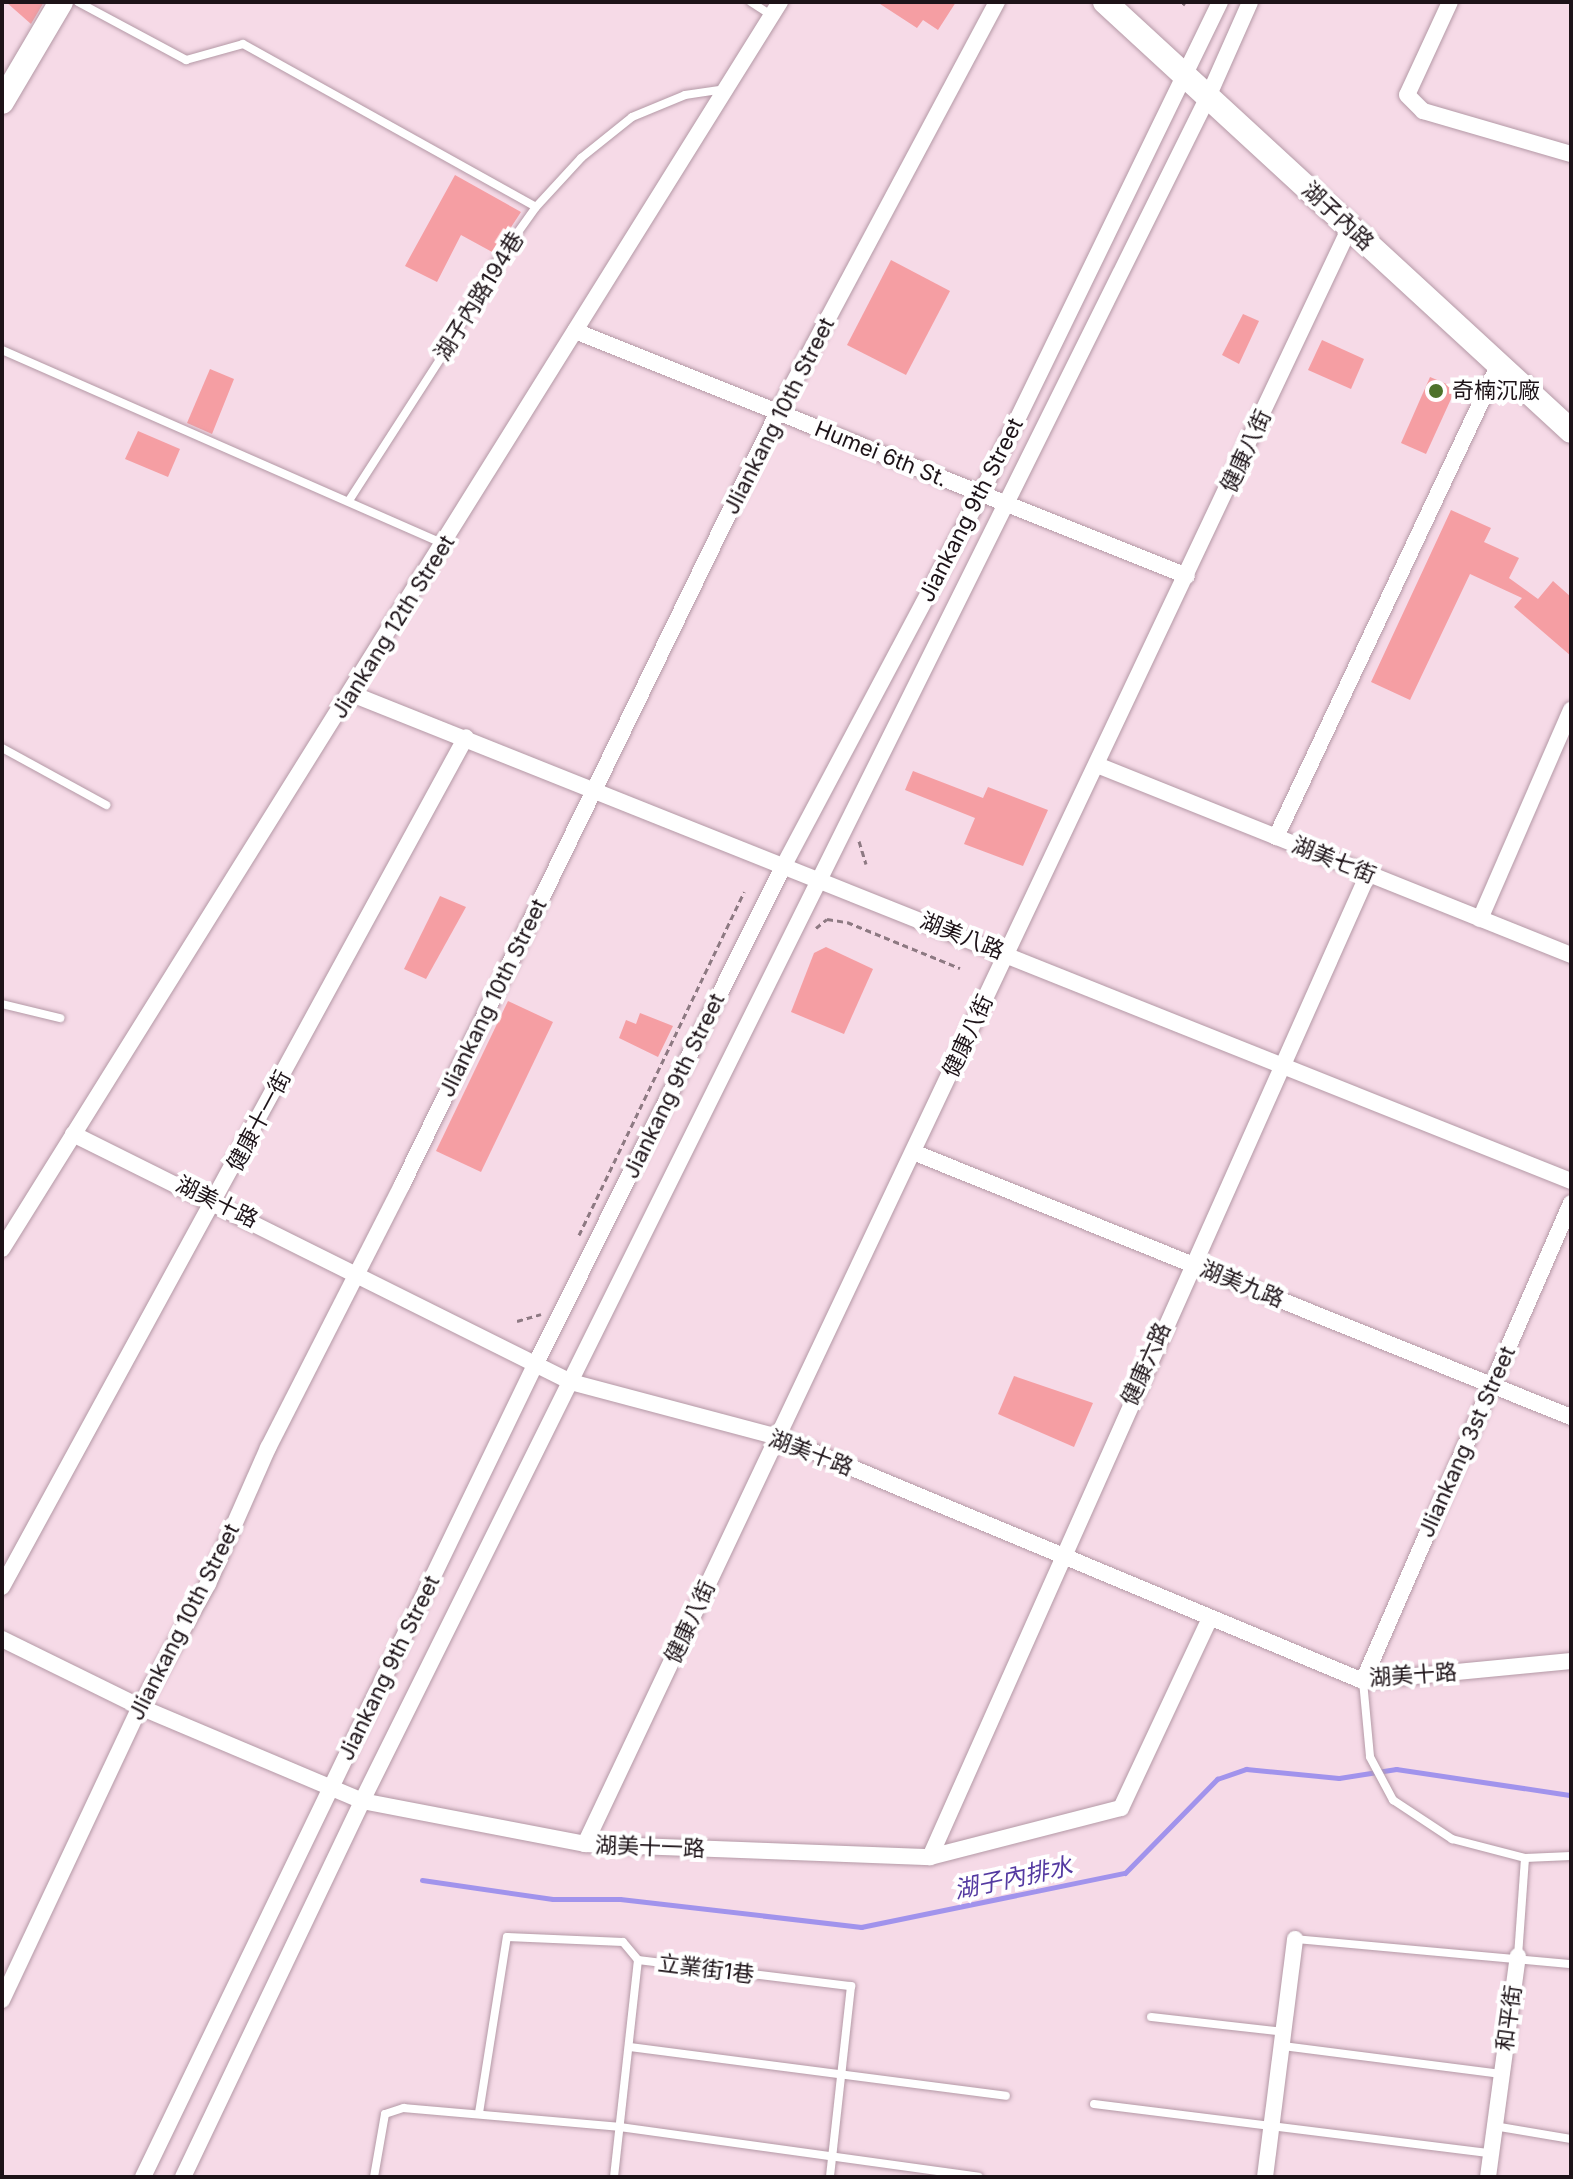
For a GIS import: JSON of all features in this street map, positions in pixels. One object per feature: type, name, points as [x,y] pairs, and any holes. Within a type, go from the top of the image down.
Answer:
[{"type":"street","points":[[2,102],[61,2]]},
{"type":"street","name":"Jliankang 10th Street","points":[[2,2000],[140,1707],[208,1584],[268,1448],[358,1271],[778,412],[997,2]]},
{"type":"street","name":"湖子內路","points":[[1105,2],[1571,431]]},
{"type":"street","name":"Jiankang 9th Street","points":[[143,2177],[535,1365],[783,867],[981,494],[1220,2]]},
{"type":"street","points":[[183,2177],[362,1801],[1208,97],[1250,2]]},
{"type":"street","points":[[1450,2],[1407,95],[1423,111],[1571,154]]},
{"type":"street","name":"Jiankang 12th Street","points":[[2,1249],[352,694],[776,9]]},
{"type":"street","name":"健康八街","points":[[585,1844],[1350,227]]},
{"type":"street","name":"Humei 6th St.","points":[[575,331],[1187,576]]},
{"type":"street","points":[[1276,837],[1499,364]]},
{"type":"street","name":"湖美八路","points":[[352,694],[1571,1181]]},
{"type":"street","points":[[1480,919],[1571,710]]},
{"type":"street","name":"健康十一街","points":[[2,1587],[216,1201],[466,737]]},
{"type":"street","name":"湖美七街","points":[[1097,765],[1571,955]]},
{"type":"street","name":"健康六路","points":[[930,1857],[1060,1555],[1368,874]]},
{"type":"street","name":"湖美十路","points":[[73,1134],[358,1271],[571,1382],[778,1437],[1363,1681],[1571,1661]]},
{"type":"street","name":"湖美九路","points":[[913,1152],[1571,1417]]},
{"type":"street","name":"Jliankang 3st Street","points":[[1363,1681],[1571,1203]]},
{"type":"street","name":"湖美十一路","points":[[2,1639],[140,1707],[330,1791],[362,1801],[585,1844],[930,1857],[1121,1808],[1210,1618]]},
{"type":"street","points":[[1265,2177],[1295,1939]]},
{"type":"street","name":"和平街","points":[[1488,2177],[1518,1956]]},
{"type":"lane","points":[[78,2],[186,60],[243,44],[536,207]]},
{"type":"lane","points":[[751,2],[776,9]]},
{"type":"lane","name":"湖子內路194巷","points":[[350,499],[448,347],[491,270],[536,207],[581,158],[632,117],[685,95],[726,89]]},
{"type":"lane","points":[[2,350],[350,499],[444,545]]},
{"type":"lane","points":[[2,748],[106,805]]},
{"type":"lane","points":[[2,1004],[60,1018]]},
{"type":"lane","points":[[1363,1681],[1370,1757],[1393,1800],[1452,1839],[1525,1858],[1571,1856]]},
{"type":"lane","name":"和平街","points":[[1518,1956],[1525,1858]]},
{"type":"lane","name":"立業街1巷","points":[[479,2113],[507,1937],[623,1942],[638,1960],[851,1986],[841,2074]]},
{"type":"lane","points":[[1295,1939],[1518,1956],[1571,1964]]},
{"type":"lane","points":[[614,2177],[638,1960]]},
{"type":"lane","points":[[1151,2017],[1501,2074]]},
{"type":"lane","points":[[630,2047],[1006,2096]]},
{"type":"lane","points":[[830,2177],[841,2074]]},
{"type":"lane","points":[[1094,2104],[1490,2153]]},
{"type":"lane","points":[[374,2177],[385,2114],[404,2108],[620,2127],[979,2177]]},
{"type":"lane","points":[[1494,2126],[1571,2139]]},
{"type":"path","points":[[574,1244],[744,892]]},
{"type":"path","points":[[809,936],[827,919],[847,922],[960,968]]},
{"type":"path","points":[[517,1321],[541,1314],[547,1300]]},
{"type":"building","points":[[6,2],[44,2],[31,24]]},
{"type":"building","points":[[877,2],[956,2],[938,30],[923,20],[917,28]]},
{"type":"building","points":[[455,175],[521,212],[494,253],[461,235],[437,282],[405,266]]},
{"type":"building","points":[[891,260],[950,291],[906,375],[847,345]]},
{"type":"building","points":[[1243,314],[1259,321],[1239,364],[1222,355]]},
{"type":"building","points":[[1322,340],[1364,359],[1351,389],[1308,370]]},
{"type":"building","points":[[210,369],[234,379],[212,434],[187,423]]},
{"type":"building","points":[[1430,377],[1456,388],[1426,454],[1401,443]]},
{"type":"building","points":[[138,431],[180,449],[168,477],[125,459]]},
{"type":"building","points":[[1451,510],[1491,528],[1484,542],[1519,558],[1509,578],[1538,599],[1553,581],[1571,597],[1571,656],[1514,607],[1522,598],[1470,574],[1410,700],[1371,682]]},
{"type":"building","points":[[913,771],[983,798],[988,787],[1048,810],[1023,866],[964,844],[975,818],[905,790]]},
{"type":"building","points":[[440,896],[466,907],[426,979],[404,969]]},
{"type":"building","points":[[826,947],[873,969],[844,1034],[791,1012],[814,953]]},
{"type":"building","points":[[508,1001],[553,1022],[481,1172],[436,1151]]},
{"type":"building","points":[[640,1013],[673,1026],[658,1057],[619,1038],[626,1020],[636,1024]]},
{"type":"building","points":[[1014,1376],[1093,1403],[1074,1447],[998,1414]]},
{"type":"waterway","name":"湖子內排水","points":[[422,1880],[553,1899],[620,1899],[861,1927],[1125,1873],[1217,1779],[1246,1769],[1339,1778],[1396,1769],[1571,1795]]},
{"type":"place","name":"奇楠沉廠","points":[[1436,391]]}]
